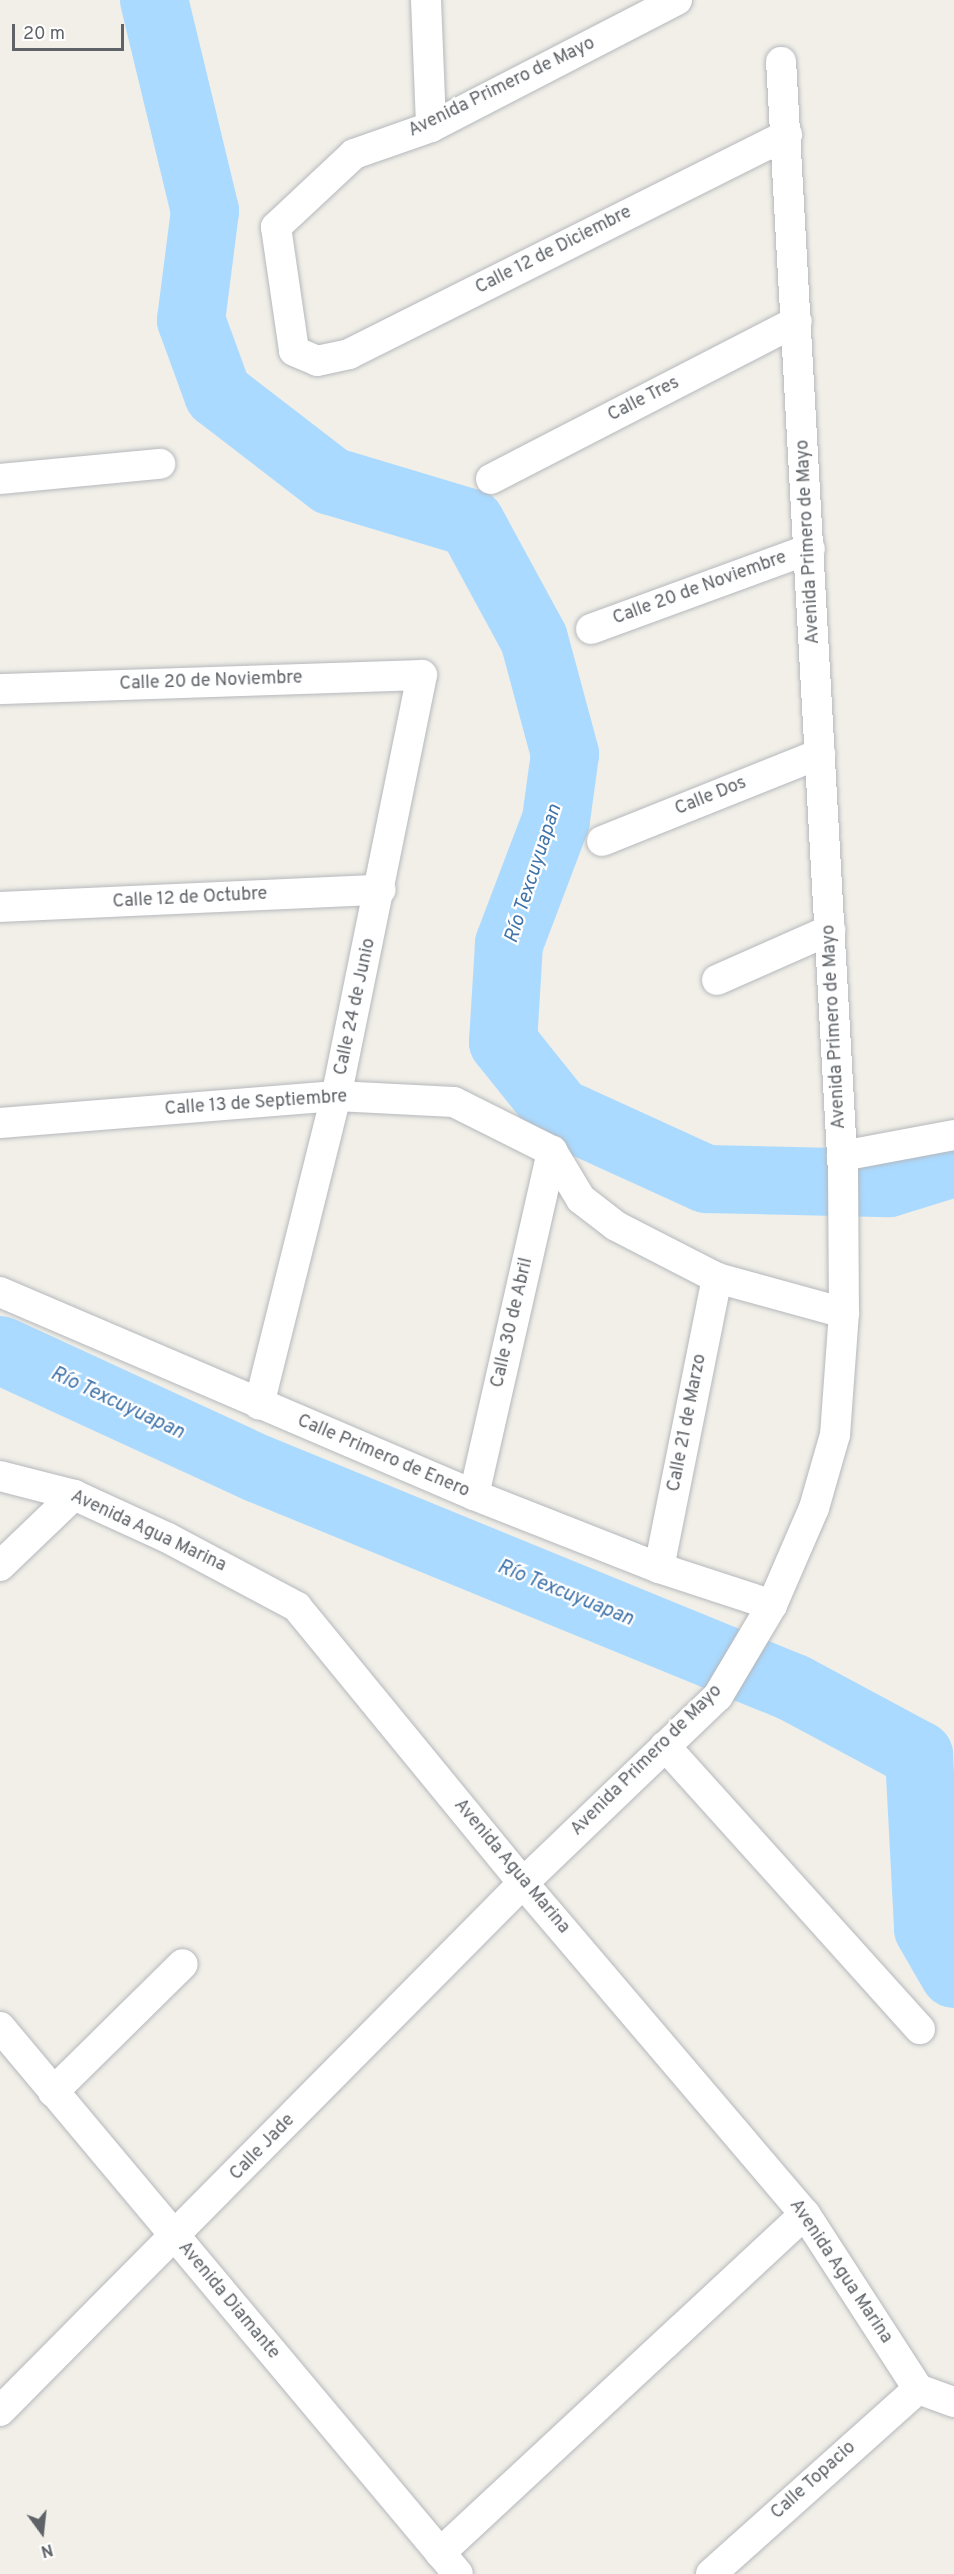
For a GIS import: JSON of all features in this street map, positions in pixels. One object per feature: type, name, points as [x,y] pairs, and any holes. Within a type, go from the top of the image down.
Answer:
[{"type":"street","points":[[426,0],[431,127]]},
{"type":"street","name":"Avenida Primero de Mayo","points":[[317,361],[294,351],[276,226],[354,154],[431,127],[677,0]]},
{"type":"street","name":"Avenida Primero de Mayo","points":[[523,1883],[718,1696],[758,1633],[772,1605],[814,1508],[835,1435],[844,1313],[843,1165],[787,135],[781,62]]},
{"type":"street","name":"Calle 12 de Diciembre","points":[[317,361],[349,354],[787,135]]},
{"type":"street","name":"Calle Tres","points":[[491,479],[797,321]]},
{"type":"street","points":[[0,479],[160,464]]},
{"type":"street","name":"Calle 20 de Noviembre","points":[[591,629],[810,549]]},
{"type":"street","name":"Calle 20 de Noviembre","points":[[0,689],[422,675]]},
{"type":"street","name":"Calle 24 de Junio","points":[[259,1405],[336,1096],[381,890],[422,675]]},
{"type":"street","name":"Calle Dos","points":[[602,841],[820,754]]},
{"type":"street","name":"Calle 12 de Octubre","points":[[0,907],[381,890]]},
{"type":"street","points":[[717,980],[830,930]]},
{"type":"street","name":"Calle 13 de Septiembre","points":[[0,1123],[336,1096],[454,1102],[552,1150]]},
{"type":"street","points":[[843,1165],[954,1136]]},
{"type":"street","points":[[552,1150],[580,1199],[616,1226],[717,1278],[844,1313]]},
{"type":"street","name":"Calle 30 de Abril","points":[[474,1495],[552,1150]]},
{"type":"street","name":"Calle 21 de Marzo","points":[[659,1568],[717,1278]]},
{"type":"street","name":"Calle Primero de Enero","points":[[0,1292],[259,1405],[474,1495],[659,1568],[772,1605]]},
{"type":"street","name":"Avenida Agua Marina","points":[[0,1476],[74,1495],[168,1538],[297,1607],[523,1883],[805,2214],[918,2389]]},
{"type":"street","points":[[0,1566],[74,1495]]},
{"type":"street","points":[[665,1746],[920,2029]]},
{"type":"street","name":"Calle Jade","points":[[0,2411],[174,2238],[523,1883]]},
{"type":"street","points":[[53,2091],[183,1964]]},
{"type":"street","name":"Avenida Diamante","points":[[0,2027],[449,2567]]},
{"type":"street","points":[[449,2567],[805,2214]]},
{"type":"street","points":[[918,2389],[954,2402]]},
{"type":"street","name":"Calle Topacio","points":[[711,2574],[918,2389]]},
{"type":"waterway","name":"Río Texcuyuapan","points":[[154,0],[205,211],[191,320],[218,394],[331,481],[471,523],[534,639],[565,754],[556,820],[509,944],[503,1042],[559,1112],[706,1179],[889,1183],[954,1163]]},
{"type":"waterway","name":"Río Texcuyuapan","points":[[0,1350],[259,1469],[794,1688],[919,1755],[928,1929],[954,1974]]}]
